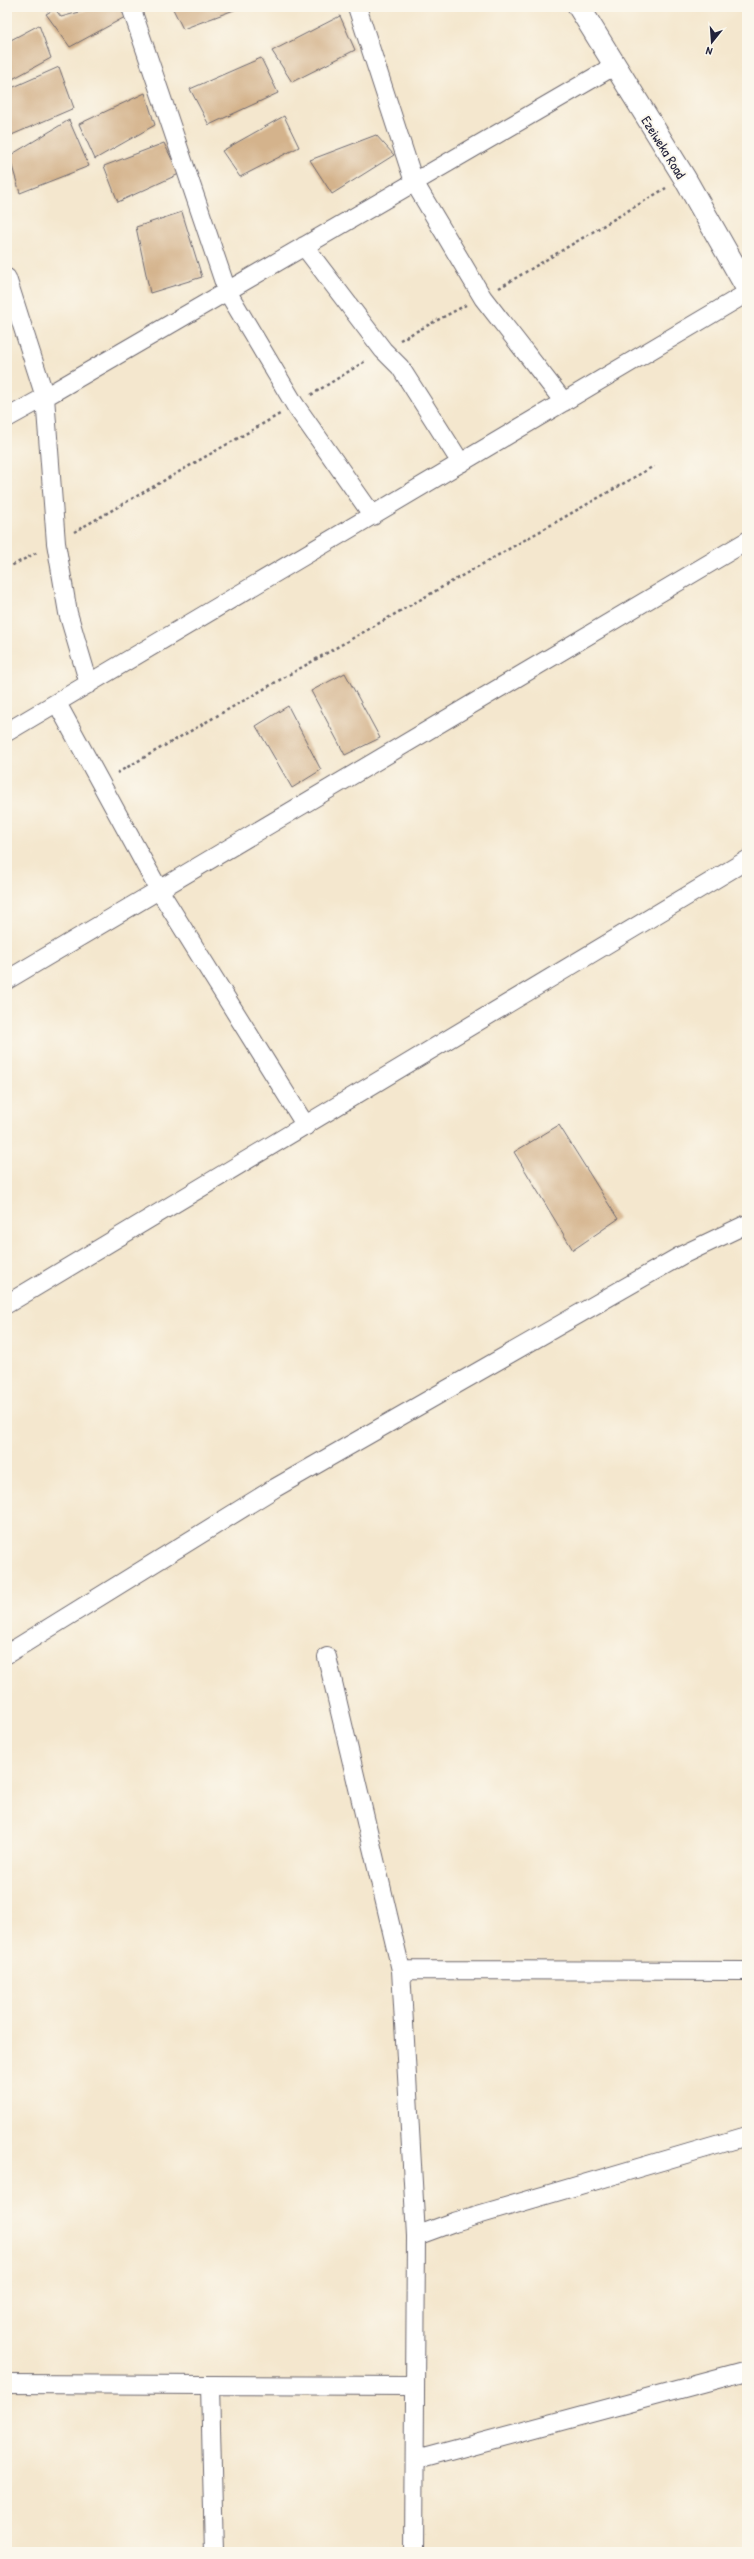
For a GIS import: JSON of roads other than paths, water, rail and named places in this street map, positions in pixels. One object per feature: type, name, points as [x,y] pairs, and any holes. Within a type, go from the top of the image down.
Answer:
[{"type":"main road","name":"Ezeiweka Road","points":[[579,7],[614,66],[684,177],[747,288]]},
{"type":"street","points":[[131,7],[227,291],[295,405],[373,516]]},
{"type":"street","points":[[357,7],[414,182],[483,298],[564,402]]},
{"type":"street","points":[[7,418],[614,66]]},
{"type":"street","points":[[304,246],[383,350],[400,367],[461,463]]},
{"type":"street","points":[[7,278],[45,397],[56,543],[68,613],[89,684]]},
{"type":"street","points":[[7,732],[747,293]]},
{"type":"street","points":[[7,980],[747,541]]},
{"type":"street","points":[[57,703],[159,890],[306,1126]]},
{"type":"street","points":[[7,1304],[306,1126],[747,860]]},
{"type":"street","points":[[7,1654],[274,1488],[682,1255],[747,1224]]},
{"type":"street","points":[[328,1657],[401,1970],[416,2236],[416,2460],[414,2552]]},
{"type":"street","points":[[401,1970],[747,1971]]},
{"type":"street","points":[[416,2236],[454,2222],[747,2136]]},
{"type":"street","points":[[416,2460],[747,2371]]},
{"type":"street","points":[[7,2384],[415,2386]]},
{"type":"street","points":[[210,2385],[214,2552]]}]
